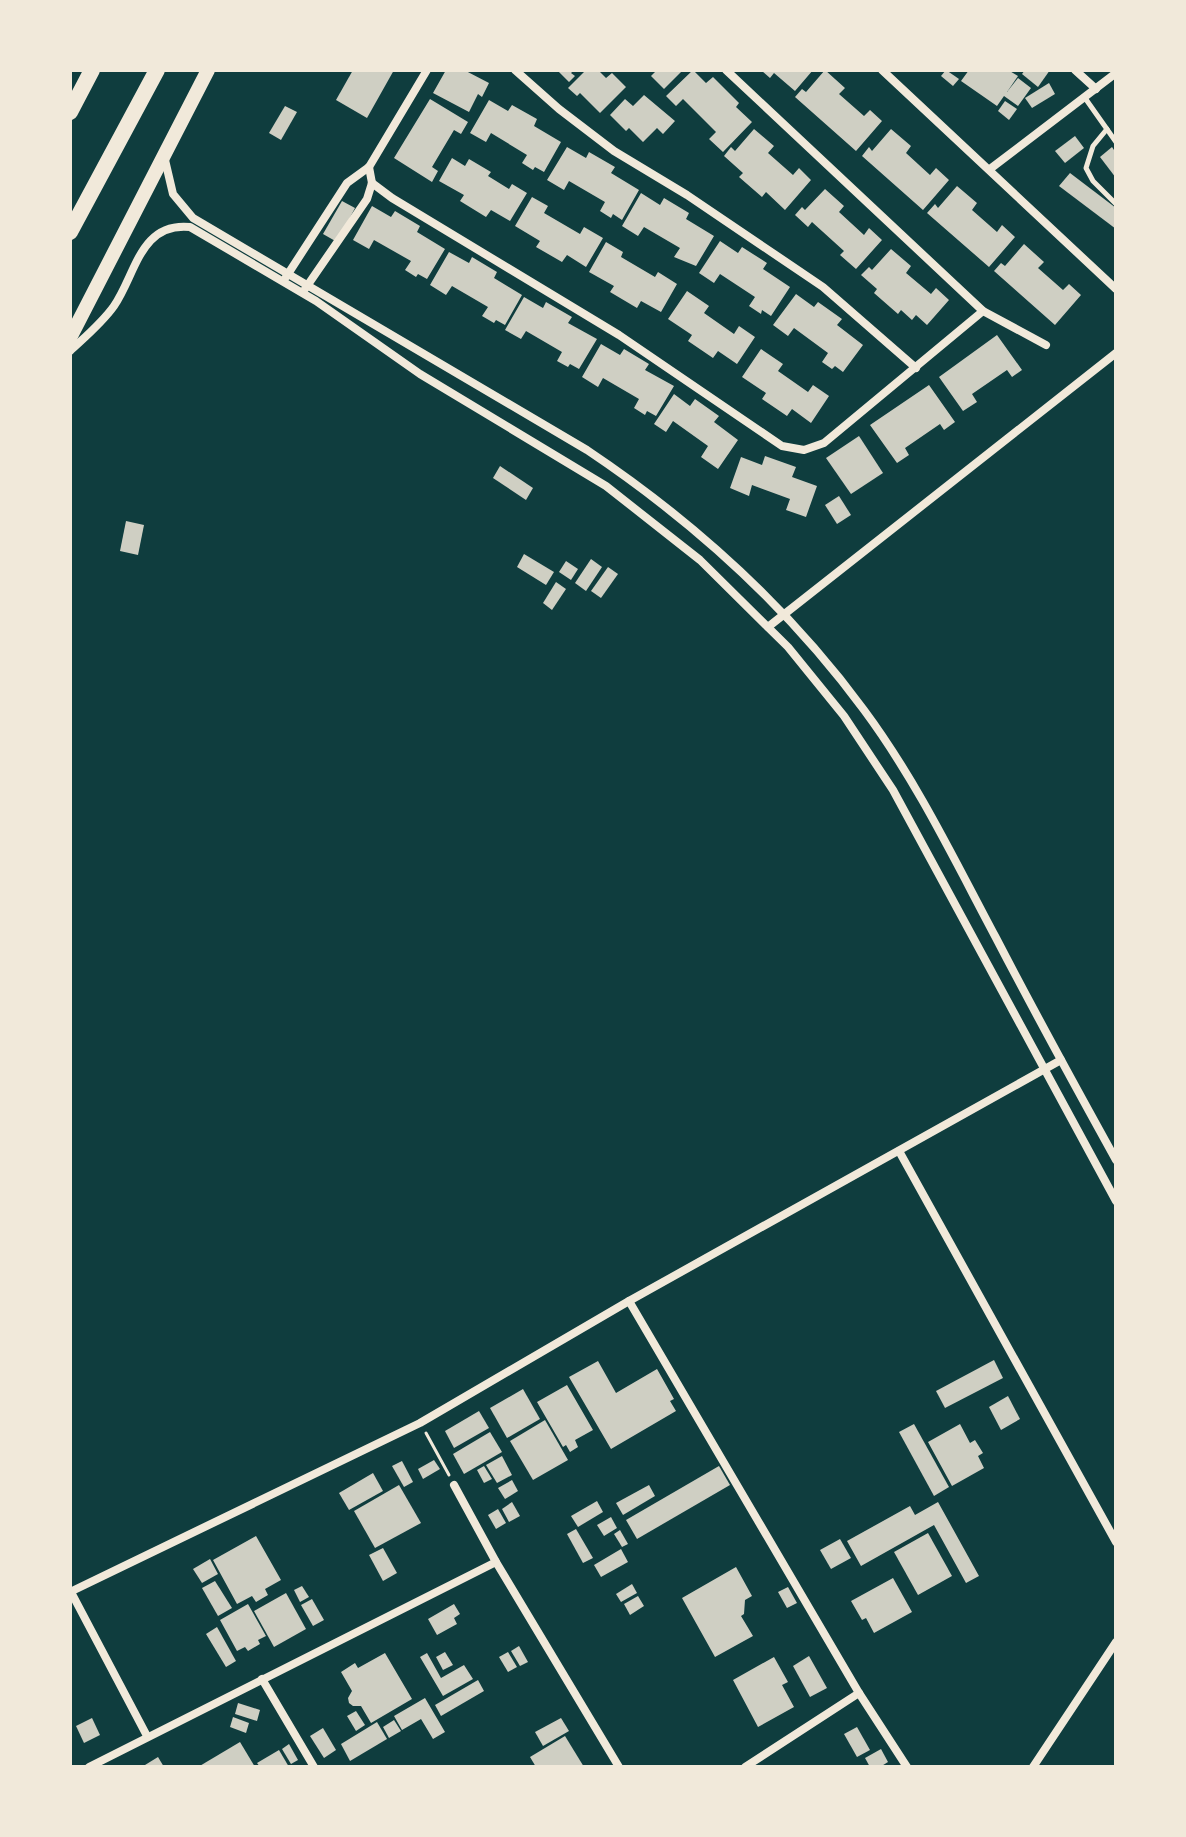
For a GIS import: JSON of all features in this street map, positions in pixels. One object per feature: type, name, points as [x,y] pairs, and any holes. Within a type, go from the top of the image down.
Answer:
[{"type":"highway","points":[[70,112],[92,70]]},
{"type":"highway","points":[[70,232],[157,70]]},
{"type":"main road","points":[[70,338],[208,70]]},
{"type":"street","points":[[286,277],[347,183],[369,167],[427,70]]},
{"type":"street","points":[[515,70],[614,151],[698,202],[823,287],[916,368]]},
{"type":"street","points":[[726,70],[983,311],[1046,345]]},
{"type":"street","points":[[882,70],[1116,289]]},
{"type":"street","points":[[1075,70],[1096,89]]},
{"type":"street","points":[[990,169],[1116,73]]},
{"type":"street","points":[[164,154],[169,184],[185,212],[305,289],[587,450],[630,479],[711,543],[785,615],[865,711],[911,780],[1116,1160]]},
{"type":"street","points":[[305,289],[367,199],[372,183],[369,167]]},
{"type":"street","points":[[372,183],[619,335],[782,446],[804,450],[824,443],[983,311]]},
{"type":"street","points":[[70,351],[110,311],[147,243],[161,230],[180,226],[199,230],[286,277]]},
{"type":"street","points":[[305,289],[420,374],[606,486],[700,560],[807,670],[844,716],[893,790],[1116,1201]]},
{"type":"street","points":[[768,627],[1116,353]]},
{"type":"street","points":[[147,1736],[70,1592],[420,1423],[629,1301],[1061,1060]]},
{"type":"street","points":[[899,1151],[1116,1542]]},
{"type":"street","points":[[629,1301],[859,1693],[907,1767]]},
{"type":"street","points":[[454,1485],[496,1562],[619,1767]]},
{"type":"street","points":[[89,1767],[496,1562]]},
{"type":"street","points":[[1033,1767],[1116,1642]]},
{"type":"street","points":[[262,1679],[314,1767]]},
{"type":"street","points":[[745,1767],[859,1693]]},
{"type":"lane","points":[[1085,98],[1116,142]]},
{"type":"lane","points":[[1107,129],[1093,146],[1086,168],[1093,181],[1116,204]]},
{"type":"path","points":[[420,1423],[454,1485]]},
{"type":"building","points":[[353,70],[394,70],[367,118],[336,100]]},
{"type":"building","points":[[446,70],[464,70],[489,83],[482,97],[478,94],[469,112],[433,93]]},
{"type":"building","points":[[557,70],[574,70],[571,73],[575,76],[569,82]]},
{"type":"building","points":[[586,70],[598,70],[606,78],[612,73],[626,87],[600,113],[580,93],[577,96],[568,88]]},
{"type":"building","points":[[657,70],[683,70],[664,89],[651,76]]},
{"type":"building","points":[[693,70],[706,83],[713,77],[739,103],[736,107],[752,122],[723,152],[709,139],[716,132],[683,99],[676,106],[666,96]]},
{"type":"building","points":[[761,70],[813,70],[795,91],[774,73],[770,78]]},
{"type":"building","points":[[825,70],[845,88],[839,94],[864,116],[870,110],[882,121],[856,151],[795,97],[802,89],[806,92]]},
{"type":"building","points":[[946,70],[959,79],[953,86],[941,76]]},
{"type":"building","points":[[969,70],[1008,70],[1018,76],[1007,92],[1018,78],[1031,88],[1018,106],[1004,96],[997,106],[961,81]]},
{"type":"building","points":[[1025,70],[1050,70],[1038,87],[1022,74]]},
{"type":"building","points":[[1049,83],[1055,94],[1032,108],[1025,98]]},
{"type":"building","points":[[644,95],[675,121],[663,134],[657,128],[643,142],[610,115],[625,99],[633,106]]},
{"type":"building","points":[[430,99],[468,122],[461,134],[454,130],[432,167],[438,171],[432,182],[394,158]]},
{"type":"building","points":[[489,100],[508,111],[512,105],[537,119],[534,126],[561,142],[544,172],[522,163],[527,155],[491,133],[486,142],[470,133]]},
{"type":"building","points":[[1005,101],[1017,109],[1009,120],[998,111]]},
{"type":"building","points":[[285,106],[297,112],[281,140],[269,133]]},
{"type":"building","points":[[754,129],[774,146],[768,153],[793,175],[799,168],[811,180],[785,210],[766,192],[762,197],[739,177],[743,173],[724,156],[731,147],[735,151]]},
{"type":"building","points":[[891,129],[911,146],[906,153],[930,175],[936,168],[949,180],[923,210],[862,156],[869,147],[872,151]]},
{"type":"building","points":[[1075,136],[1084,148],[1065,163],[1055,151]]},
{"type":"building","points":[[567,147],[586,158],[589,152],[615,167],[611,173],[639,190],[622,220],[600,211],[605,202],[569,181],[564,190],[547,180]]},
{"type":"building","points":[[1112,147],[1116,153],[1116,178],[1100,157]]},
{"type":"building","points":[[452,158],[465,166],[469,159],[491,172],[488,176],[509,189],[512,184],[527,193],[510,221],[491,210],[486,217],[460,201],[464,195],[439,181]]},
{"type":"building","points":[[1070,173],[1116,208],[1116,229],[1059,186]]},
{"type":"building","points":[[957,186],[977,203],[972,210],[997,232],[1002,225],[1015,237],[989,267],[927,213],[935,204],[938,208]]},
{"type":"building","points":[[825,189],[844,206],[839,212],[864,235],[869,228],[882,240],[856,269],[840,255],[844,251],[812,222],[808,227],[795,215],[802,207],[805,210]]},
{"type":"building","points":[[641,193],[660,205],[664,198],[689,213],[686,219],[714,236],[696,266],[674,257],[680,248],[644,227],[638,236],[622,226]]},
{"type":"building","points":[[532,197],[548,206],[544,213],[580,234],[584,227],[603,238],[586,267],[567,255],[562,262],[536,247],[540,241],[515,226]]},
{"type":"building","points":[[342,201],[355,208],[337,242],[323,234]]},
{"type":"building","points":[[372,206],[391,217],[395,211],[420,226],[417,232],[445,249],[427,279],[405,270],[411,261],[374,240],[369,249],[353,240]]},
{"type":"building","points":[[720,241],[738,253],[742,247],[767,263],[763,269],[790,287],[771,316],[749,306],[755,297],[720,274],[714,283],[699,273]]},
{"type":"building","points":[[606,242],[623,252],[621,257],[655,277],[658,272],[677,284],[661,312],[641,301],[637,308],[610,292],[614,286],[589,272]]},
{"type":"building","points":[[1024,244],[1044,262],[1038,268],[1063,290],[1069,284],[1081,295],[1055,325],[994,271],[1001,263],[1005,266]]},
{"type":"building","points":[[891,249],[911,266],[906,273],[931,294],[936,288],[949,300],[927,325],[916,315],[912,320],[901,310],[898,314],[874,293],[877,289],[861,275],[869,267],[872,270]]},
{"type":"building","points":[[449,252],[469,263],[472,257],[497,272],[494,278],[522,295],[505,325],[482,316],[488,307],[452,286],[446,295],[430,285]]},
{"type":"building","points":[[687,291],[709,306],[704,313],[734,334],[739,326],[755,337],[737,364],[718,351],[713,358],[688,341],[692,335],[668,319]]},
{"type":"building","points":[[796,294],[814,307],[818,302],[842,319],[837,325],[863,345],[843,372],[822,362],[828,353],[794,328],[788,336],[773,325]]},
{"type":"building","points":[[524,297],[543,308],[546,302],[572,317],[568,323],[597,339],[579,369],[557,361],[562,352],[526,331],[521,339],[505,330]]},
{"type":"building","points":[[997,335],[1022,370],[1012,377],[1007,370],[972,394],[977,402],[963,411],[939,377]]},
{"type":"building","points":[[601,344],[620,355],[624,349],[649,364],[645,370],[674,386],[656,416],[647,411],[645,415],[634,408],[639,399],[603,378],[598,387],[582,377]]},
{"type":"building","points":[[761,349],[783,364],[778,371],[808,392],[813,385],[829,396],[811,423],[792,409],[787,416],[762,399],[766,393],[742,377]]},
{"type":"building","points":[[929,385],[955,422],[944,430],[940,424],[905,448],[909,455],[897,463],[870,425]]},
{"type":"building","points":[[674,394],[690,406],[695,399],[719,416],[714,422],[738,440],[718,469],[701,457],[708,446],[673,421],[666,432],[654,424]]},
{"type":"building","points":[[859,436],[883,473],[851,494],[826,458]]},
{"type":"building","points":[[765,456],[796,467],[792,477],[817,486],[806,517],[786,510],[790,499],[752,485],[749,496],[730,488],[741,457],[762,465]]},
{"type":"building","points":[[500,466],[533,488],[526,500],[493,478]]},
{"type":"building","points":[[839,496],[851,515],[837,524],[825,505]]},
{"type":"building","points":[[126,521],[144,525],[138,555],[120,551]]},
{"type":"building","points":[[524,554],[554,572],[546,585],[517,567]]},
{"type":"building","points":[[591,559],[602,567],[586,591],[575,583]]},
{"type":"building","points":[[566,561],[578,569],[571,580],[559,572]]},
{"type":"building","points":[[608,567],[618,574],[601,598],[591,591]]},
{"type":"building","points":[[556,582],[566,589],[552,610],[543,603]]},
{"type":"building","points":[[994,1360],[1003,1378],[945,1408],[936,1391]]},
{"type":"building","points":[[598,1361],[616,1393],[657,1369],[674,1399],[670,1401],[676,1411],[611,1449],[569,1377]]},
{"type":"building","points":[[567,1385],[593,1430],[575,1440],[578,1447],[570,1452],[566,1445],[563,1447],[537,1402]]},
{"type":"building","points":[[523,1389],[540,1419],[507,1438],[490,1408]]},
{"type":"building","points":[[1008,1396],[1020,1419],[1001,1430],[989,1407]]},
{"type":"building","points":[[479,1411],[489,1428],[454,1448],[445,1431]]},
{"type":"building","points":[[545,1420],[568,1460],[533,1480],[510,1441]]},
{"type":"building","points":[[914,1424],[949,1487],[934,1496],[899,1432]]},
{"type":"building","points":[[960,1424],[970,1443],[975,1440],[983,1453],[978,1456],[984,1468],[952,1486],[928,1442]]},
{"type":"building","points":[[490,1432],[502,1452],[464,1474],[453,1454]]},
{"type":"building","points":[[502,1456],[512,1475],[497,1483],[486,1465]]},
{"type":"building","points":[[434,1460],[440,1469],[423,1479],[418,1469]]},
{"type":"building","points":[[402,1461],[413,1482],[404,1487],[392,1466]]},
{"type":"building","points":[[484,1466],[492,1479],[484,1483],[477,1470]]},
{"type":"building","points":[[719,1466],[730,1485],[637,1539],[626,1520]]},
{"type":"building","points":[[373,1473],[383,1491],[349,1510],[339,1493]]},
{"type":"building","points":[[512,1480],[518,1491],[505,1499],[498,1488]]},
{"type":"building","points":[[399,1485],[421,1523],[375,1548],[354,1511]]},
{"type":"building","points":[[649,1485],[655,1496],[623,1515],[616,1503]]},
{"type":"building","points":[[597,1501],[603,1512],[578,1527],[571,1516]]},
{"type":"building","points":[[512,1502],[520,1516],[509,1522],[502,1509]]},
{"type":"building","points":[[938,1502],[979,1576],[966,1583],[934,1525],[861,1566],[847,1541],[910,1506],[915,1515]]},
{"type":"building","points":[[498,1509],[506,1523],[496,1529],[488,1515]]},
{"type":"building","points":[[611,1517],[617,1528],[604,1536],[597,1525]]},
{"type":"building","points":[[576,1529],[593,1558],[583,1563],[567,1534]]},
{"type":"building","points":[[620,1530],[628,1544],[622,1547],[614,1534]]},
{"type":"building","points":[[928,1533],[952,1576],[918,1595],[894,1552]]},
{"type":"building","points":[[256,1536],[281,1580],[265,1589],[268,1595],[256,1602],[252,1596],[237,1604],[213,1560]]},
{"type":"building","points":[[840,1539],[851,1558],[831,1569],[820,1550]]},
{"type":"building","points":[[383,1548],[397,1573],[383,1581],[369,1555]]},
{"type":"building","points":[[621,1549],[628,1562],[601,1577],[594,1565]]},
{"type":"building","points":[[210,1559],[218,1574],[202,1583],[193,1569]]},
{"type":"building","points":[[736,1567],[752,1596],[745,1600],[744,1614],[741,1616],[753,1636],[715,1657],[682,1598]]},
{"type":"building","points":[[893,1578],[912,1612],[874,1633],[851,1601]]},
{"type":"building","points":[[215,1581],[232,1608],[218,1616],[202,1588]]},
{"type":"building","points":[[632,1584],[637,1593],[621,1602],[616,1594]]},
{"type":"building","points":[[302,1586],[309,1597],[300,1602],[294,1590]]},
{"type":"building","points":[[788,1587],[797,1603],[787,1608],[778,1592]]},
{"type":"building","points":[[286,1593],[306,1629],[274,1647],[254,1611]]},
{"type":"building","points":[[638,1596],[644,1606],[630,1615],[624,1604]]},
{"type":"building","points":[[312,1599],[324,1620],[313,1626],[301,1605]]},
{"type":"building","points":[[248,1604],[266,1636],[248,1651],[245,1647],[237,1651],[220,1620]]},
{"type":"building","points":[[454,1604],[460,1614],[454,1618],[457,1624],[437,1635],[428,1619]]},
{"type":"building","points":[[217,1627],[236,1661],[226,1667],[206,1634]]},
{"type":"building","points":[[519,1646],[528,1662],[520,1666],[511,1651]]},
{"type":"building","points":[[445,1652],[453,1665],[443,1670],[436,1657]]},
{"type":"building","points":[[508,1652],[517,1667],[508,1672],[499,1657]]},
{"type":"building","points":[[385,1653],[412,1699],[371,1723],[361,1706],[349,1703],[352,1691],[341,1672],[355,1663],[358,1668]]},
{"type":"building","points":[[427,1653],[441,1678],[464,1665],[473,1679],[443,1696],[420,1657]]},
{"type":"building","points":[[809,1656],[827,1688],[810,1697],[793,1666]]},
{"type":"building","points":[[774,1657],[788,1682],[782,1685],[794,1707],[758,1727],[733,1680]]},
{"type":"building","points":[[478,1680],[484,1691],[441,1716],[435,1705]]},
{"type":"building","points":[[425,1698],[445,1732],[433,1739],[421,1719],[402,1730],[394,1716]]},
{"type":"building","points":[[238,1703],[260,1710],[257,1721],[235,1714]]},
{"type":"building","points":[[356,1711],[365,1725],[356,1731],[347,1716]]},
{"type":"building","points":[[233,1717],[249,1723],[246,1733],[230,1727]]},
{"type":"building","points":[[92,1718],[100,1735],[84,1743],[76,1726]]},
{"type":"building","points":[[561,1718],[569,1731],[543,1746],[535,1732]]},
{"type":"building","points":[[394,1720],[401,1731],[389,1738],[383,1727]]},
{"type":"building","points":[[377,1722],[387,1739],[350,1761],[341,1744]]},
{"type":"building","points":[[857,1727],[870,1750],[857,1757],[844,1734]]},
{"type":"building","points":[[323,1728],[336,1750],[324,1758],[310,1736]]},
{"type":"building","points":[[565,1736],[584,1767],[536,1767],[530,1757]]},
{"type":"building","points":[[240,1742],[255,1767],[198,1767]]},
{"type":"building","points":[[289,1744],[298,1760],[291,1764],[282,1749]]},
{"type":"building","points":[[881,1749],[888,1762],[880,1767],[870,1767],[865,1758]]},
{"type":"building","points":[[279,1750],[289,1767],[260,1767],[257,1763]]},
{"type":"building","points":[[158,1757],[164,1767],[145,1765]]}]
